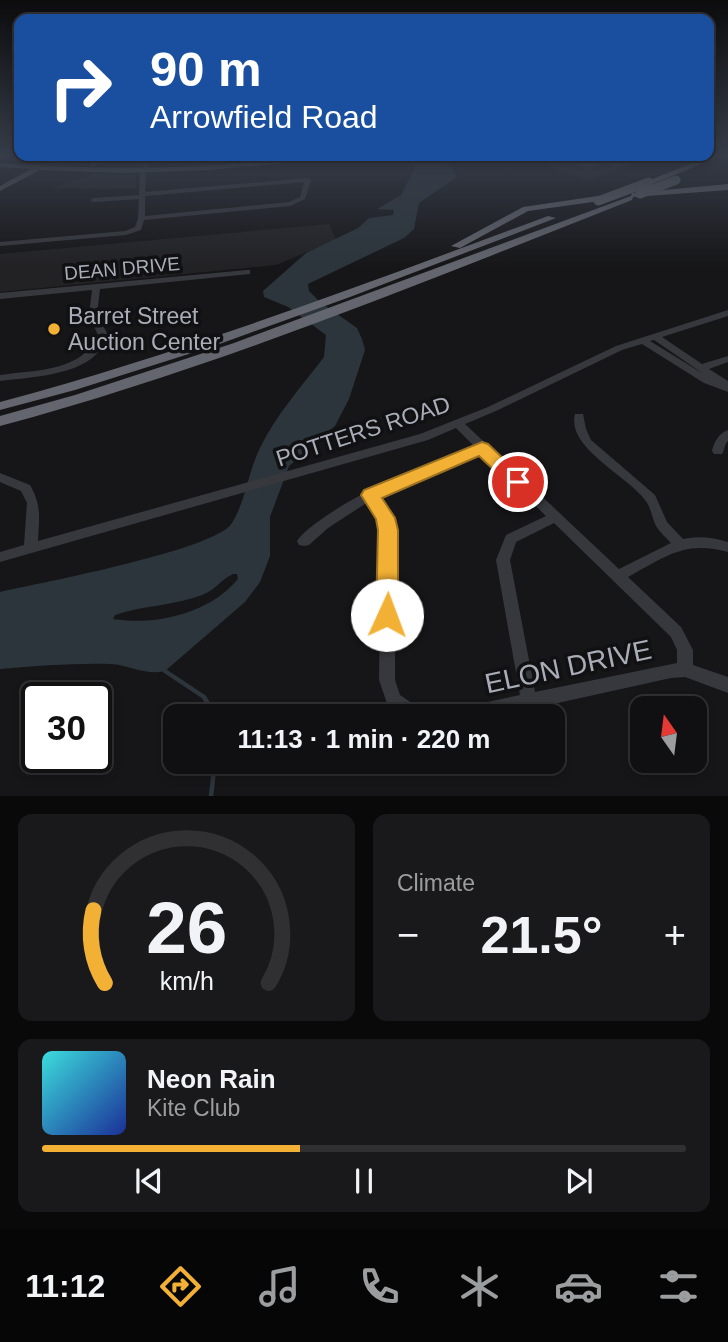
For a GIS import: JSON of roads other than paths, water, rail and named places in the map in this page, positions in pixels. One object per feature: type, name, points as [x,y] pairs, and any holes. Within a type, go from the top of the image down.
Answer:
[{"type":"highway","points":[[0,406],[96,380],[287,316],[619,193]]},
{"type":"highway","points":[[0,421],[145,380],[300,326],[642,193]]},
{"type":"highway","points":[[385,280],[513,214],[536,206],[681,193]]},
{"type":"highway","points":[[543,232],[633,206],[705,193]]},
{"type":"highway","points":[[0,399],[96,380]]},
{"type":"street","points":[[93,200],[159,193]]},
{"type":"street","points":[[141,218],[290,204],[303,198],[304,193]]},
{"type":"street","points":[[0,244],[126,233],[138,228],[142,195]]},
{"type":"street","name":"DEAN DRIVE","points":[[0,296],[247,272]]},
{"type":"street","points":[[0,378],[66,366],[87,358],[100,344],[103,335],[93,315],[96,287]]},
{"type":"street","name":"POTTERS ROAD","points":[[0,557],[315,470],[458,424],[648,338],[728,313]]},
{"type":"street","points":[[648,338],[704,367],[728,387]]},
{"type":"street","points":[[648,338],[692,371],[728,387]]},
{"type":"street","points":[[692,371],[728,359]]},
{"type":"street","points":[[579,416],[580,429],[587,442],[651,498],[662,525],[680,544]]},
{"type":"street","points":[[458,424],[676,632],[685,650],[685,670]]},
{"type":"street","points":[[718,451],[719,444],[728,434]]},
{"type":"street","points":[[304,541],[330,518],[370,495],[482,448]]},
{"type":"street","points":[[0,477],[26,488],[33,503],[32,548]]},
{"type":"street","points":[[370,495],[385,518],[388,530],[387,680],[394,700],[400,704]]},
{"type":"street","points":[[529,701],[503,560],[511,539],[555,517]]},
{"type":"street","points":[[618,576],[680,544],[695,540],[728,547]]},
{"type":"street","name":"ELON DRIVE","points":[[515,704],[649,673],[685,670],[728,685]]},
{"type":"waterway","points":[[165,671],[204,697],[208,704]]},
{"type":"waterway","points":[[211,796],[214,774]]},
{"type":"place","name":"Barret Street Auction Center","points":[[54,329]]}]
